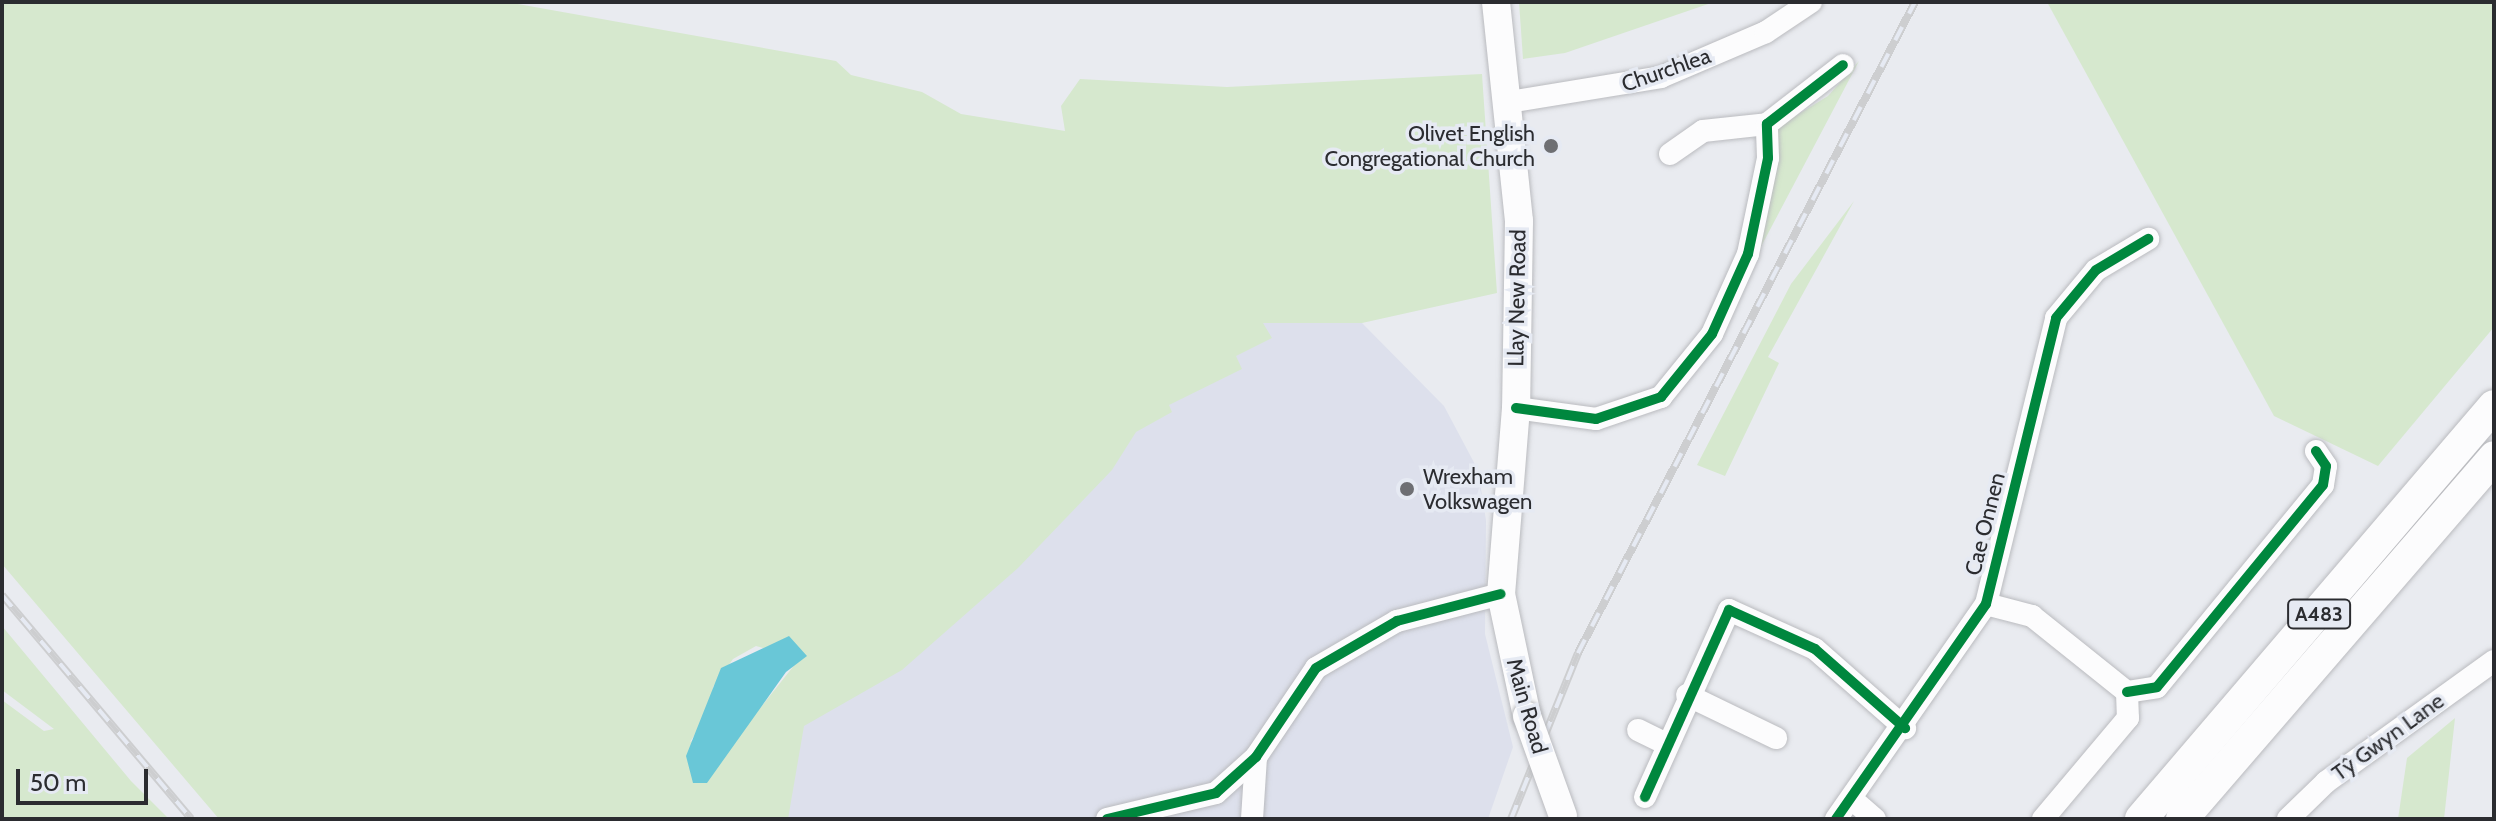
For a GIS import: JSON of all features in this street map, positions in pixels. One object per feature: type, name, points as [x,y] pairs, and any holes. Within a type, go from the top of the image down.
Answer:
[{"type":"highway","name":"A483","points":[[2141,819],[2494,406]]},
{"type":"highway","name":"A483","points":[[2182,819],[2494,457]]},
{"type":"main road","name":"Llay New Road","points":[[1496,2],[1509,102],[1519,221],[1516,408],[1501,594]]},
{"type":"main road","name":"Main Road","points":[[1501,594],[1527,716],[1564,818]]},
{"type":"street","name":"Churchlea","points":[[1509,102],[1661,77],[1766,32],[1811,2]]},
{"type":"street","points":[[1670,154],[1703,131],[1767,124],[1843,65]]},
{"type":"street","points":[[1516,408],[1596,419],[1661,397],[1712,334],[1748,254],[1768,158],[1767,124]]},
{"type":"street","name":"Cae Onnen","points":[[1836,819],[1905,728],[1986,604],[2056,318],[2096,270],[2148,239]]},
{"type":"street","points":[[1986,604],[2032,616],[2127,692],[2157,687],[2323,485],[2326,466],[2316,451]]},
{"type":"street","points":[[1107,819],[1216,793],[1256,757],[1316,668],[1397,621],[1501,594]]},
{"type":"street","points":[[1645,797],[1687,695],[1729,610],[1815,649],[1905,728]]},
{"type":"street","name":"Tŷ Gwyn Lane","points":[[2288,819],[2326,782],[2494,661]]},
{"type":"street","points":[[2043,819],[2128,718],[2127,692]]},
{"type":"street","points":[[1687,695],[1776,738]]},
{"type":"street","points":[[1638,730],[1667,744]]},
{"type":"street","points":[[1252,819],[1256,757]]},
{"type":"street","points":[[1853,800],[1875,819]]},
{"type":"shaded area","points":[[1262,323],[1362,323],[1444,406],[1478,470],[1486,520],[1485,634],[1513,747],[1488,819],[667,819]]},
{"type":"green space","points":[[2,2],[507,2],[836,61],[851,75],[922,92],[961,114],[1065,131],[1061,106],[1080,79],[1227,87],[1482,74],[1497,293],[1362,323],[1263,323],[1272,338],[1236,356],[1242,369],[1169,405],[1172,412],[1136,432],[1112,470],[1018,568],[902,670],[804,726],[788,819],[219,819],[2,564]],"holes":[[[756,646],[800,658],[761,707],[690,742],[711,710],[713,687],[733,659]]]},
{"type":"green space","points":[[1519,2],[1714,2],[1565,53],[1523,59]]},
{"type":"green space","points":[[2047,2],[2494,2],[2494,327],[2378,466],[2274,416]]},
{"type":"green space","points":[[1859,61],[1745,277],[1776,128],[1828,96]]},
{"type":"green space","points":[[1854,201],[1768,357],[1779,363],[1725,476],[1697,465],[1791,284]]},
{"type":"green space","points":[[2,626],[131,781],[169,819],[2,819],[2,700],[44,731],[54,729],[2,690]]},
{"type":"green space","points":[[2455,718],[2444,819],[2398,819],[2407,758]]},
{"type":"water","points":[[789,636],[807,656],[786,672],[707,783],[693,783],[686,756],[721,668]]},
{"type":"railway","points":[[1511,819],[1578,653],[1915,2]]},
{"type":"railway","points":[[2,595],[191,819]]},
{"type":"cycle path","points":[[1516,408],[1596,419],[1661,397],[1712,334],[1748,254],[1768,158],[1767,124],[1843,65]]},
{"type":"cycle path","points":[[1836,819],[1986,604],[2056,318],[2096,270],[2148,239]]},
{"type":"cycle path","points":[[2127,692],[2157,687],[2323,485],[2326,466],[2316,451]]},
{"type":"cycle path","points":[[1107,819],[1216,793],[1256,757],[1316,668],[1397,621],[1501,594]]},
{"type":"cycle path","points":[[1645,797],[1729,610],[1815,649],[1905,728]]},
{"type":"place","name":"Olivet English Congregational Church","points":[[1551,146]]},
{"type":"place","name":"Wrexham Volkswagen","points":[[1407,489]]}]
